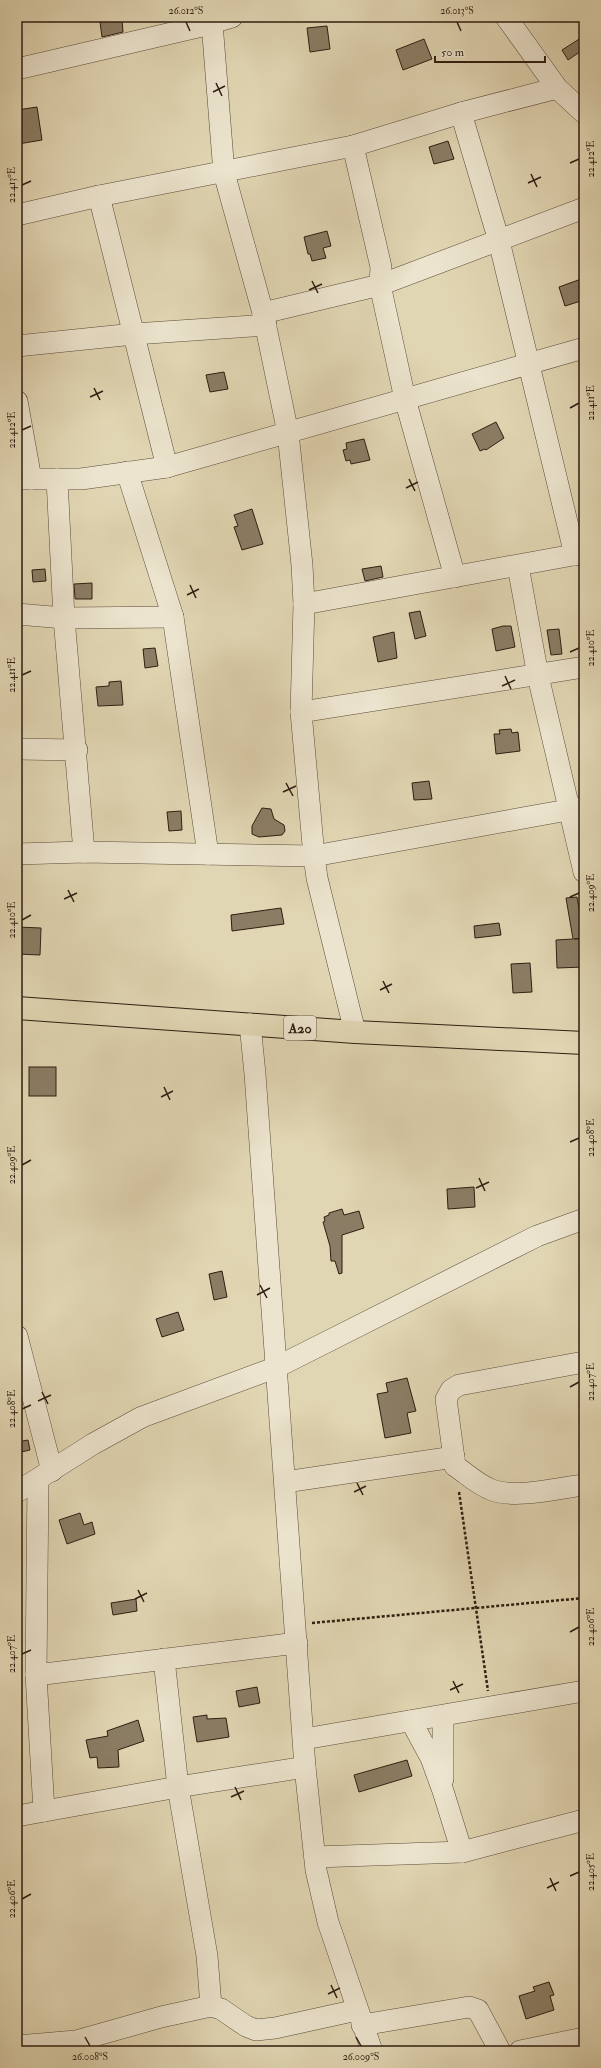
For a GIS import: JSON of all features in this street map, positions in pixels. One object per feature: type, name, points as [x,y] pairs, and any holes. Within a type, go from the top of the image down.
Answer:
[{"type":"main road","name":"A20","points":[[17,1008],[355,1032],[584,1043]]},
{"type":"street","points":[[17,69],[232,17]]},
{"type":"street","points":[[506,17],[557,88],[584,113]]},
{"type":"street","points":[[212,23],[224,173],[264,319],[288,432],[302,566],[304,604],[301,712],[314,856],[317,878],[355,1032]]},
{"type":"street","points":[[17,215],[99,196],[224,173],[353,146],[461,113],[557,88]]},
{"type":"street","points":[[304,604],[580,554],[528,363],[499,240],[461,113]]},
{"type":"street","points":[[353,146],[381,267],[380,285],[405,399],[455,577]]},
{"type":"street","points":[[99,196],[167,467]]},
{"type":"street","points":[[17,346],[264,319],[380,285],[584,208]]},
{"type":"street","points":[[17,401],[24,479],[81,479],[167,467],[584,348]]},
{"type":"street","points":[[127,472],[174,617],[208,854]]},
{"type":"street","points":[[57,479],[64,618],[77,750],[84,852]]},
{"type":"street","points":[[518,566],[538,676],[576,808],[584,872]]},
{"type":"street","points":[[17,614],[64,618],[174,617]]},
{"type":"street","points":[[301,712],[538,676],[584,667]]},
{"type":"street","points":[[17,749],[77,750]]},
{"type":"street","points":[[17,854],[84,852],[314,856],[576,808]]},
{"type":"street","points":[[250,1024],[286,1482],[305,1767],[316,1870],[328,1922],[359,2017],[372,2051]]},
{"type":"street","points":[[17,1492],[45,1476],[93,1444],[142,1417],[277,1367],[537,1236],[584,1219]]},
{"type":"street","points":[[17,1336],[45,1476],[36,1675],[44,1811]]},
{"type":"street","points":[[584,1362],[459,1384],[451,1390],[446,1399],[455,1461],[475,1480],[492,1490],[514,1494],[584,1485]]},
{"type":"street","points":[[286,1482],[455,1461]]},
{"type":"street","points":[[36,1675],[164,1659],[297,1634]]},
{"type":"street","points":[[164,1659],[178,1787],[207,1956],[211,2006]]},
{"type":"street","points":[[304,1739],[584,1691]]},
{"type":"street","points":[[443,1716],[443,1791]]},
{"type":"street","points":[[411,1721],[431,1758],[462,1852]]},
{"type":"street","points":[[17,1816],[178,1787],[305,1767]]},
{"type":"street","points":[[315,1857],[462,1852],[584,1820]]},
{"type":"street","points":[[17,2046],[76,2041],[161,2016],[211,2006],[221,2009],[246,2026],[256,2030],[359,2017],[469,2007],[478,2010],[500,2051]]},
{"type":"street","points":[[520,2051],[584,2038]]},
{"type":"path","points":[[455,1461],[491,1708]]},
{"type":"path","points":[[297,1634],[476,1608],[584,1598]]},
{"type":"building","points":[[122,20],[123,32],[102,37],[100,22]]},
{"type":"building","points":[[327,26],[330,49],[310,52],[307,28]]},
{"type":"building","points":[[584,36],[584,49],[568,60],[562,50]]},
{"type":"building","points":[[424,39],[432,59],[403,70],[396,50]]},
{"type":"building","points":[[37,107],[42,140],[18,144],[17,110]]},
{"type":"building","points":[[448,141],[454,159],[434,164],[429,147]]},
{"type":"building","points":[[327,231],[331,246],[323,248],[326,258],[312,261],[310,254],[308,254],[304,237]]},
{"type":"building","points":[[584,278],[584,300],[565,306],[559,287]]},
{"type":"building","points":[[224,372],[228,389],[210,392],[206,375]]},
{"type":"building","points":[[496,422],[504,438],[486,450],[480,451],[472,434]]},
{"type":"building","points":[[364,439],[370,460],[351,464],[350,460],[346,461],[343,450],[347,449],[346,443]]},
{"type":"building","points":[[252,509],[263,544],[242,550],[234,527],[238,526],[234,515]]},
{"type":"building","points":[[381,566],[383,577],[365,581],[362,569]]},
{"type":"building","points":[[45,569],[46,581],[33,582],[32,570]]},
{"type":"building","points":[[92,583],[92,599],[75,599],[74,584]]},
{"type":"building","points":[[420,611],[426,636],[415,639],[409,613]]},
{"type":"building","points":[[503,626],[511,626],[515,647],[496,651],[492,629]]},
{"type":"building","points":[[559,629],[562,654],[551,655],[547,630]]},
{"type":"building","points":[[394,632],[397,658],[378,662],[373,637]]},
{"type":"building","points":[[155,648],[158,666],[145,668],[143,649]]},
{"type":"building","points":[[121,681],[123,705],[98,706],[96,687],[109,686],[109,682]]},
{"type":"building","points":[[511,729],[512,733],[518,732],[520,751],[496,754],[494,734],[500,734],[499,730]]},
{"type":"building","points":[[429,781],[432,799],[414,800],[412,783]]},
{"type":"building","points":[[262,808],[271,809],[274,819],[284,825],[285,831],[282,835],[259,837],[252,834],[252,826]]},
{"type":"building","points":[[181,811],[182,830],[169,831],[167,812]]},
{"type":"building","points":[[577,897],[584,938],[574,939],[584,939],[584,967],[557,968],[556,940],[573,939],[566,898]]},
{"type":"building","points":[[281,908],[284,924],[232,931],[231,915]]},
{"type":"building","points":[[499,923],[501,935],[475,938],[474,926]]},
{"type":"building","points":[[17,927],[41,928],[40,955],[17,954]]},
{"type":"building","points":[[530,963],[532,992],[513,993],[511,964]]},
{"type":"building","points":[[29,1067],[56,1067],[56,1096],[29,1096]]},
{"type":"building","points":[[474,1187],[475,1207],[448,1209],[447,1189]]},
{"type":"building","points":[[342,1209],[344,1215],[359,1211],[364,1228],[342,1235],[342,1273],[339,1274],[335,1261],[331,1261],[330,1246],[323,1222],[325,1221],[324,1217],[329,1215],[329,1213]]},
{"type":"building","points":[[222,1271],[227,1297],[214,1300],[209,1274]]},
{"type":"building","points":[[178,1312],[184,1330],[162,1337],[156,1319]]},
{"type":"building","points":[[407,1378],[416,1411],[407,1413],[411,1433],[385,1438],[377,1394],[388,1392],[386,1383]]},
{"type":"building","points":[[28,1440],[30,1450],[17,1453],[17,1442]]},
{"type":"building","points":[[80,1513],[84,1525],[92,1522],[95,1534],[67,1544],[59,1520]]},
{"type":"building","points":[[136,1599],[137,1611],[113,1615],[111,1603]]},
{"type":"building","points":[[257,1687],[260,1703],[239,1707],[236,1691]]},
{"type":"building","points":[[207,1715],[207,1719],[226,1718],[229,1737],[197,1742],[193,1717]]},
{"type":"building","points":[[138,1720],[144,1741],[118,1750],[119,1767],[98,1768],[97,1757],[90,1758],[86,1740],[108,1736],[107,1731]]},
{"type":"building","points":[[407,1760],[412,1776],[359,1792],[354,1775]]},
{"type":"building","points":[[549,1982],[554,1995],[550,1996],[554,2010],[526,2019],[519,1996],[535,1991],[533,1987]]}]
